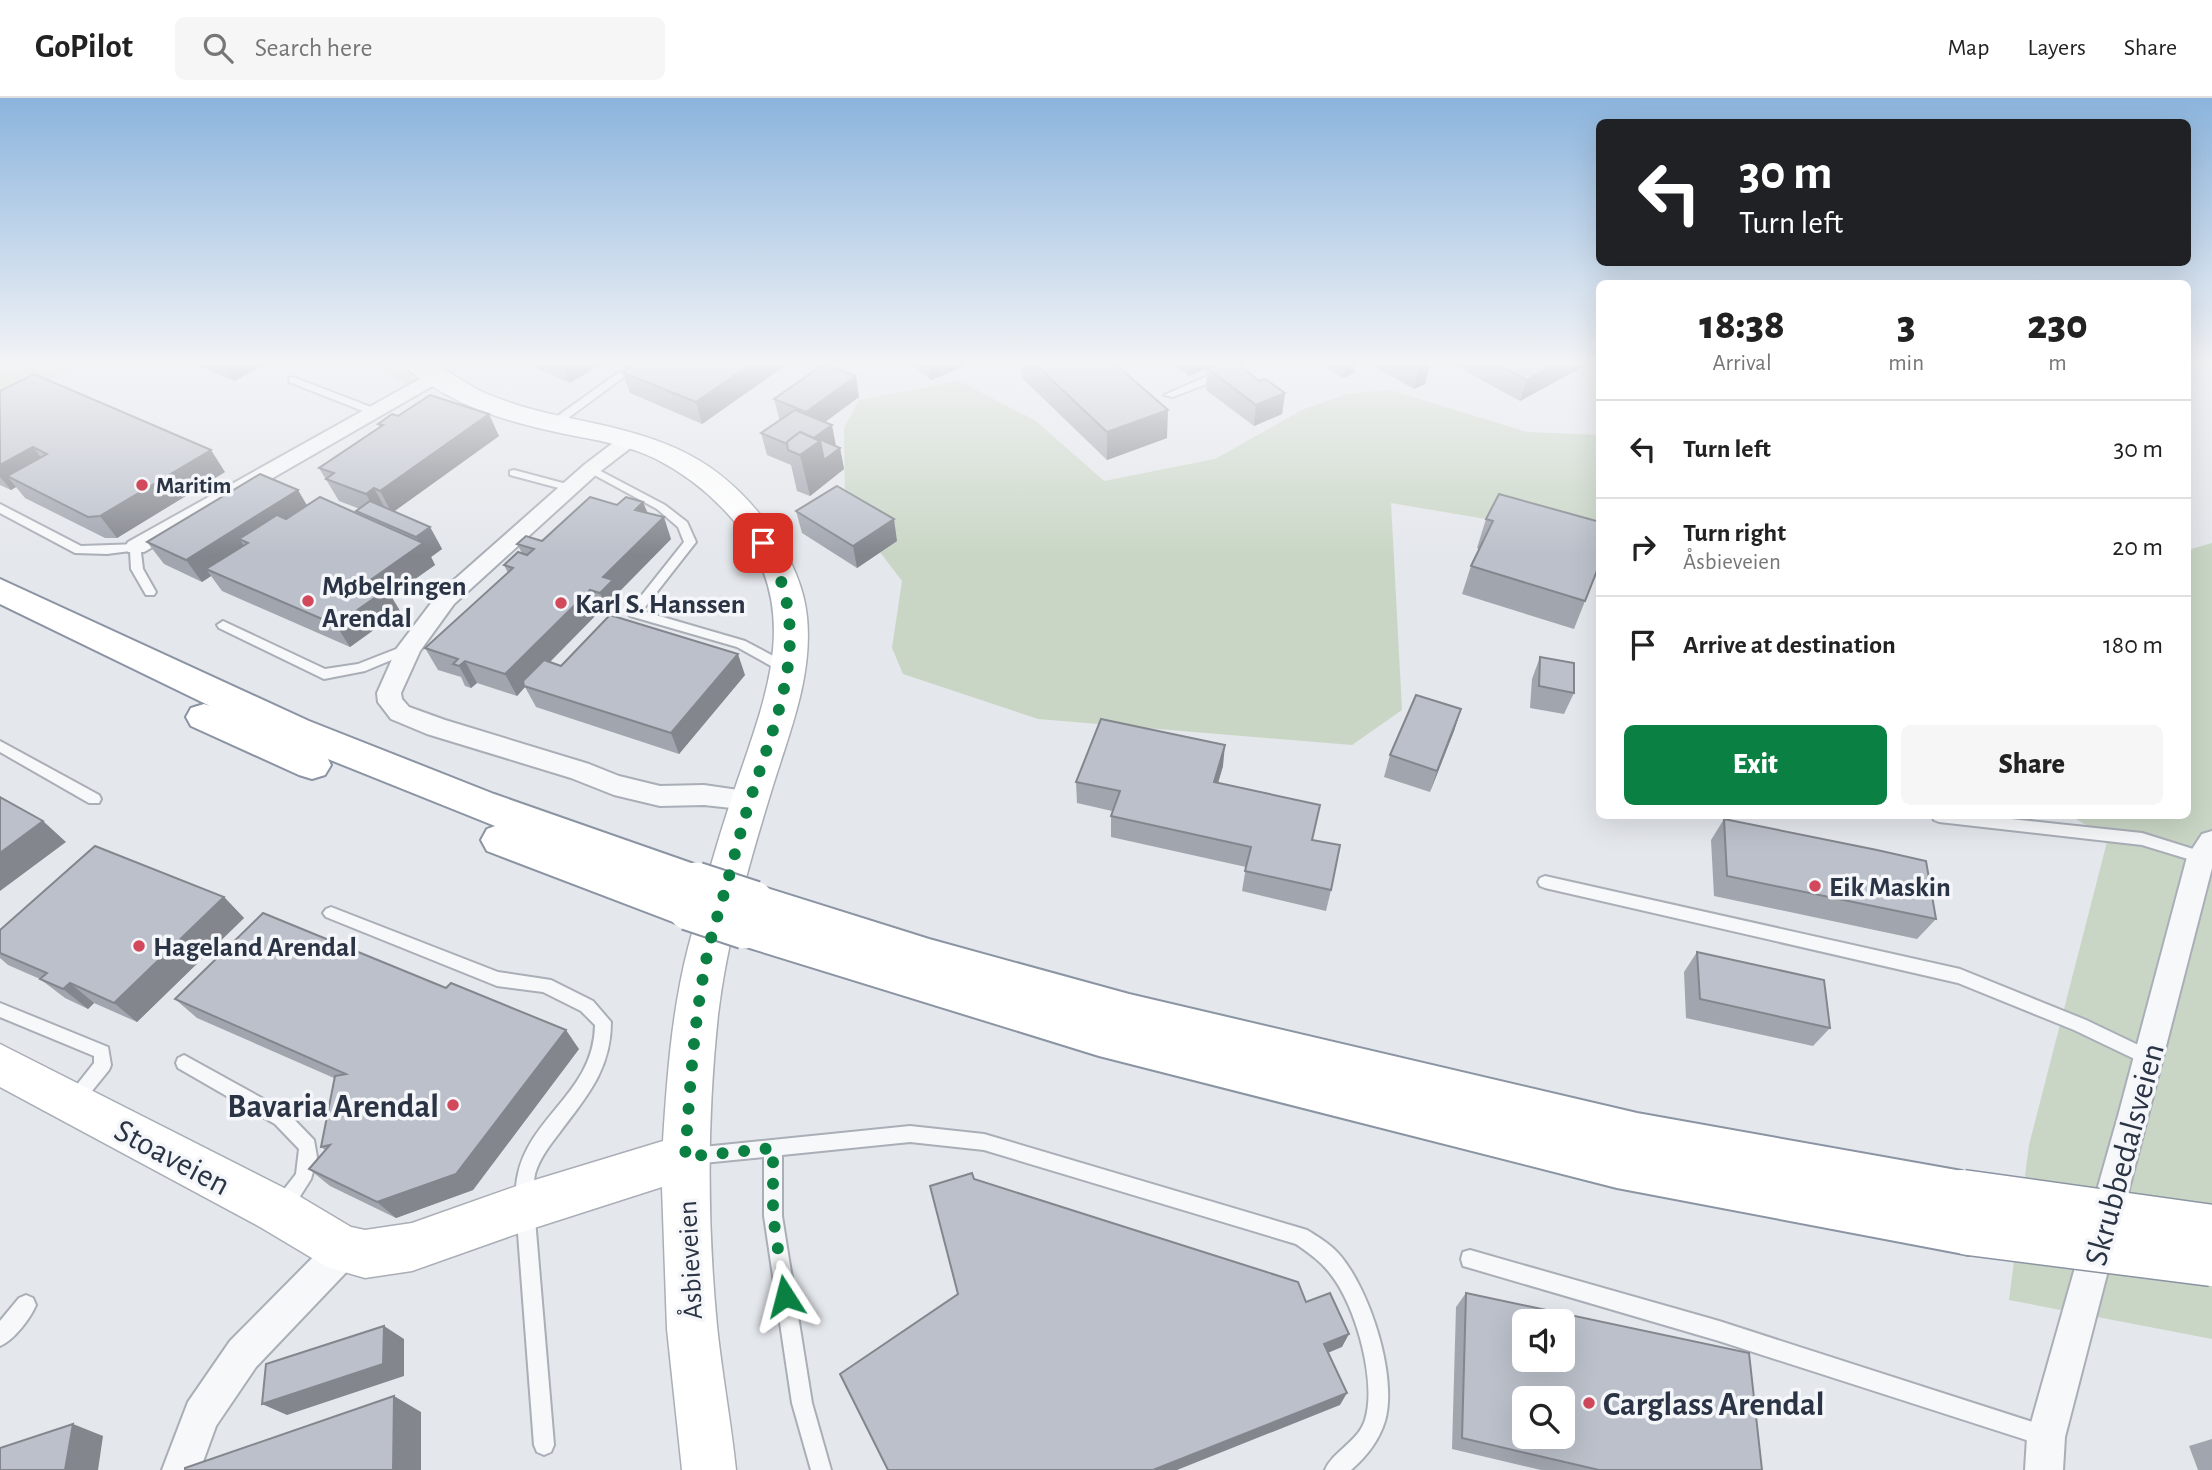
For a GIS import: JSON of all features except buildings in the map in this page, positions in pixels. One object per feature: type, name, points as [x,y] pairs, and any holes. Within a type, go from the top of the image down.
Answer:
[{"type":"highway","points":[[0,590],[296,731],[480,805],[692,896]]},
{"type":"highway","points":[[0,620],[263,746],[457,824],[692,896],[1099,1037],[1617,1164],[1966,1212],[2212,1261]]},
{"type":"highway","points":[[1966,1212],[2212,1230]]},
{"type":"street","points":[[136,547],[344,427]]},
{"type":"street","name":"Åsbieveien","points":[[576,427],[629,440],[675,456],[709,478],[755,529],[772,556],[784,585],[791,616],[788,670],[783,700],[750,800],[706,961],[693,1049],[685,1157],[692,1329],[712,1457]]},
{"type":"street","points":[[629,440],[570,488],[446,599],[409,648],[389,693],[390,702],[400,713],[436,727],[580,771],[614,785],[660,796],[704,795],[750,800]]},
{"type":"street","name":"Skrubbedalsveien","points":[[2044,1470],[2046,1437],[2206,849]]},
{"type":"street","name":"Stoaveien","points":[[0,1065],[277,1210],[344,1250],[365,1254],[412,1247],[525,1207],[685,1157]]},
{"type":"street","points":[[181,1470],[201,1415],[243,1354],[344,1250]]},
{"type":"lane","points":[[592,469],[661,508],[683,525],[690,542],[634,613],[741,644],[788,670]]},
{"type":"lane","points":[[514,473],[570,488]]},
{"type":"lane","points":[[0,508],[79,550],[107,551],[136,547],[137,569],[150,592]]},
{"type":"lane","points":[[223,625],[324,674],[360,668],[409,648]]},
{"type":"lane","points":[[0,746],[94,799]]},
{"type":"lane","points":[[1965,819],[2206,849]]},
{"type":"lane","points":[[1545,882],[1960,976],[2080,1025],[2149,1058]]},
{"type":"lane","points":[[331,913],[497,979],[545,985],[587,1006],[603,1021],[604,1051],[591,1076],[541,1146],[527,1171],[525,1207],[544,1445]]},
{"type":"lane","points":[[0,1010],[102,1052],[103,1065],[72,1102]]},
{"type":"lane","points":[[184,1063],[281,1118],[308,1146],[309,1164],[303,1180],[277,1210]]},
{"type":"lane","points":[[685,1157],[910,1133],[984,1142],[1301,1236],[1332,1260],[1355,1296],[1377,1364],[1376,1420],[1356,1454],[1335,1470]]},
{"type":"lane","points":[[773,1148],[773,1216],[802,1403],[821,1470]]},
{"type":"lane","points":[[1470,1259],[1719,1331],[2046,1437]]},
{"type":"lane","points":[[0,1336],[26,1305]]},
{"type":"green space","points":[[1043,427],[1104,481],[1215,459],[1272,427],[1511,427],[1527,432],[1596,435],[1596,537],[1391,503],[1402,710],[1352,745],[1038,719],[903,674],[892,648],[902,581],[845,506],[844,428]]},
{"type":"green space","points":[[2212,543],[2212,1339],[2009,1300],[2029,1145],[2108,838],[2076,819],[2191,819],[2191,549]]},
{"type":"place","name":"Maritim","points":[[142,485]]},
{"type":"place","name":"Møbelringen Arendal","points":[[308,601]]},
{"type":"place","name":"Karl S. Hanssen","points":[[561,603]]},
{"type":"place","name":"Eik Maskin","points":[[1815,886]]},
{"type":"place","name":"Hageland Arendal","points":[[139,946]]},
{"type":"place","name":"Bavaria Arendal","points":[[453,1105]]},
{"type":"place","name":"Carglass Arendal","points":[[1589,1403]]},
{"type":"route","points":[[763,543],[772,556],[784,585],[791,616],[788,670],[783,700],[750,800],[706,961],[693,1049],[685,1157],[773,1148],[773,1216],[785,1296]]}]
